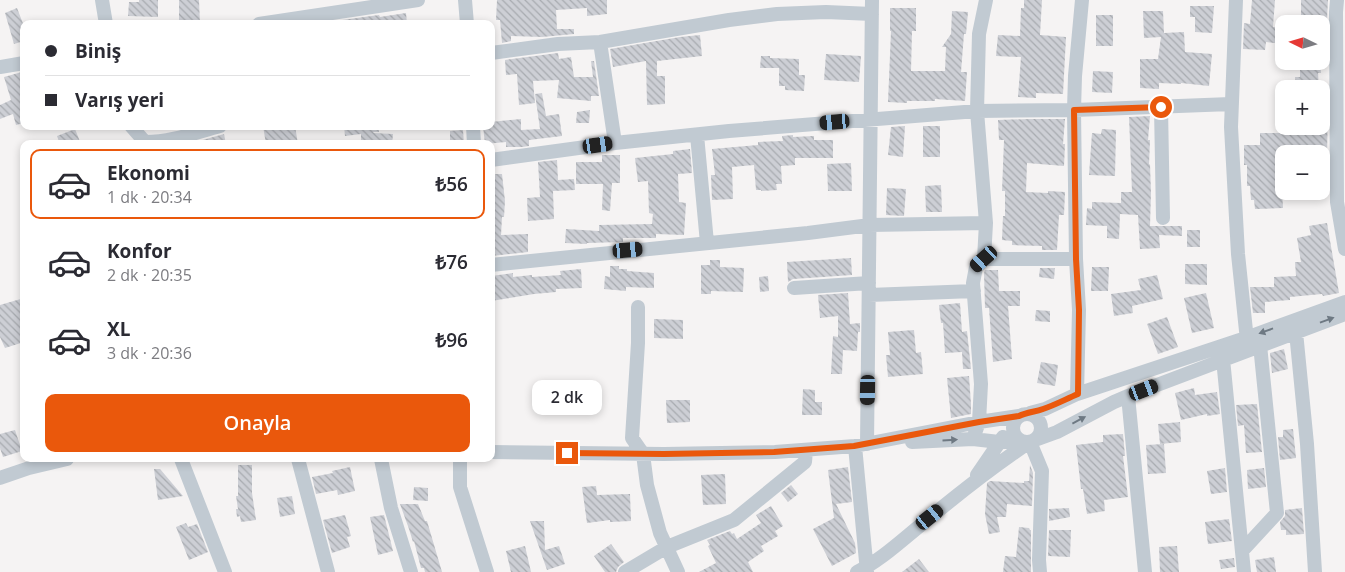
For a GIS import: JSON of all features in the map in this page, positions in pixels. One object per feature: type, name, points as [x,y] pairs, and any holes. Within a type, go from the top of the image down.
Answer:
[{"type":"street","points":[[102,0],[105,20]]},
{"type":"street","points":[[285,20],[418,0]]},
{"type":"street","points":[[465,0],[467,20]]},
{"type":"street","points":[[973,439],[979,422],[981,384],[973,283],[976,267],[984,259],[986,223],[977,111],[979,34],[986,0]]},
{"type":"street","points":[[1078,394],[1079,310],[1076,259],[1074,110],[1082,0]]},
{"type":"street","points":[[1236,0],[1231,128],[1238,254],[1277,513],[1242,551]]},
{"type":"street","points":[[495,52],[558,44],[600,42],[729,20],[777,14],[826,12],[872,7],[869,289],[861,445],[863,570]]},
{"type":"street","points":[[1340,8],[1337,202],[1345,248]]},
{"type":"street","points":[[600,42],[615,143]]},
{"type":"street","points":[[0,67],[20,64]]},
{"type":"street","points":[[495,159],[615,143],[977,111],[1074,110],[1231,104]]},
{"type":"street","points":[[1161,107],[1163,218]]},
{"type":"street","points":[[134,130],[143,140]]},
{"type":"street","points":[[174,140],[200,138],[213,130]]},
{"type":"street","points":[[697,135],[707,243]]},
{"type":"street","points":[[495,265],[870,225],[986,223]]},
{"type":"street","points":[[984,259],[1076,259]]},
{"type":"street","points":[[794,288],[974,291]]},
{"type":"street","points":[[495,452],[643,454],[774,452],[973,439],[999,442],[1030,441],[1057,432],[1128,396],[1223,359],[1251,344],[1345,302]]},
{"type":"street","points":[[638,307],[638,343],[632,438],[643,454],[647,485],[660,533],[678,572]]},
{"type":"street","points":[[973,482],[999,442],[1021,418],[1078,394],[1296,332],[1345,314]]},
{"type":"street","points":[[1296,332],[1307,444],[1315,572]]},
{"type":"street","points":[[1223,359],[1244,572]]},
{"type":"street","points":[[1128,396],[1145,572]]},
{"type":"street","points":[[861,445],[979,422],[1035,416],[1041,425],[1039,436],[1009,455],[973,482],[888,552],[863,570]]},
{"type":"street","points":[[1021,418],[1013,430],[1015,436],[1019,440],[1030,441]]},
{"type":"street","points":[[1030,441],[1042,471],[1038,560],[1040,572]]},
{"type":"street","points":[[625,572],[666,547],[734,520],[805,462],[806,450]]},
{"type":"street","points":[[0,478],[54,462]]},
{"type":"street","points":[[182,462],[225,572]]},
{"type":"street","points":[[299,462],[328,572]]},
{"type":"street","points":[[382,462],[391,508],[411,572]]},
{"type":"street","points":[[460,462],[460,488],[487,572]]},
{"type":"building","points":[[139,0],[158,0],[158,17],[128,16],[129,2],[139,2]]},
{"type":"building","points":[[179,0],[199,0],[200,20],[179,20]]},
{"type":"building","points":[[497,0],[607,0],[607,14],[587,16],[587,8],[556,10],[557,29],[574,29],[574,34],[542,37],[511,36],[511,41],[502,43],[500,20],[496,20]]},
{"type":"building","points":[[1024,0],[1042,0],[1040,35],[1066,37],[1063,94],[1036,93],[1036,98],[1018,97],[1021,57],[996,56],[998,35],[1020,36],[1021,8],[1024,8]]},
{"type":"building","points":[[1252,0],[1275,0],[1273,27],[1275,27],[1275,43],[1266,42],[1265,50],[1243,49],[1244,23],[1250,24]]},
{"type":"building","points":[[1301,0],[1328,0],[1327,15],[1301,15]]},
{"type":"building","points":[[1190,6],[1214,6],[1212,33],[1195,32],[1195,17],[1190,17]]},
{"type":"building","points":[[17,8],[22,20],[20,20],[20,42],[14,44],[5,13]]},
{"type":"building","points":[[890,8],[916,8],[916,31],[912,31],[911,71],[945,71],[946,47],[942,47],[951,34],[952,11],[968,12],[961,72],[967,72],[965,101],[935,99],[935,101],[907,101],[907,103],[888,102]]},
{"type":"building","points":[[1143,11],[1163,11],[1164,33],[1184,32],[1185,52],[1212,54],[1209,86],[1159,83],[1159,89],[1140,88],[1140,59],[1158,59],[1161,37],[1144,38]]},
{"type":"building","points":[[406,13],[407,20],[342,20],[379,15],[380,17]]},
{"type":"building","points":[[1096,15],[1113,15],[1113,46],[1096,46]]},
{"type":"building","points":[[700,35],[702,56],[657,61],[657,76],[665,76],[665,104],[647,105],[646,61],[613,67],[610,49]]},
{"type":"building","points":[[558,53],[559,59],[571,57],[574,77],[593,77],[591,61],[594,61],[599,96],[591,96],[591,101],[557,98],[559,80],[533,81],[535,103],[519,105],[517,74],[506,75],[505,60]]},
{"type":"building","points":[[826,54],[861,56],[859,82],[824,80]]},
{"type":"building","points":[[761,56],[799,59],[799,75],[805,75],[804,91],[785,90],[785,86],[779,86],[779,68],[760,68]]},
{"type":"building","points":[[1300,70],[1321,70],[1321,73],[1318,73],[1318,80],[1295,80],[1295,77],[1300,77]]},
{"type":"building","points":[[1093,71],[1113,72],[1112,93],[1092,92]]},
{"type":"building","points":[[20,73],[20,124],[16,125],[13,114],[0,119],[0,105],[11,100],[4,77]]},
{"type":"building","points":[[542,93],[546,116],[559,114],[562,136],[529,140],[529,146],[522,147],[506,147],[506,142],[495,143],[495,140],[485,140],[483,130],[495,130],[495,122],[521,119],[521,130],[540,129],[535,94]]},
{"type":"building","points":[[590,110],[589,123],[576,123],[577,112]]},
{"type":"building","points":[[1150,116],[1148,140],[1150,140],[1150,226],[1182,226],[1182,236],[1159,235],[1160,248],[1140,249],[1138,215],[1120,214],[1119,239],[1107,238],[1107,226],[1086,225],[1087,208],[1092,209],[1092,202],[1121,203],[1121,192],[1132,192],[1129,117]]},
{"type":"building","points":[[1065,119],[1064,166],[1027,163],[1026,192],[1065,192],[1064,215],[1059,215],[1057,250],[1042,250],[1042,246],[1012,245],[1012,241],[1002,240],[1003,216],[1005,216],[1005,191],[1002,191],[1004,140],[999,140],[998,120]]},
{"type":"building","points":[[905,126],[903,157],[888,155],[891,127]]},
{"type":"building","points":[[923,126],[940,126],[940,157],[923,157]]},
{"type":"building","points":[[1102,129],[1116,130],[1115,176],[1089,175],[1092,133],[1101,134]]},
{"type":"building","points":[[75,130],[79,140],[58,140],[57,136]]},
{"type":"building","points":[[264,130],[296,130],[297,140],[265,140]]},
{"type":"building","points":[[344,130],[379,130],[379,132],[373,132],[393,134],[392,140],[361,140],[361,134],[345,136]]},
{"type":"building","points":[[463,130],[464,140],[450,140],[450,131]]},
{"type":"building","points":[[1260,133],[1275,133],[1275,135],[1327,135],[1327,145],[1275,145],[1275,200],[1283,200],[1283,208],[1255,209],[1254,200],[1251,200],[1250,186],[1247,186],[1247,165],[1244,165],[1244,145],[1260,145]]},
{"type":"building","points":[[224,134],[225,140],[203,140]]},
{"type":"building","points":[[793,135],[793,137],[814,136],[814,140],[833,140],[833,158],[795,158],[795,165],[781,166],[782,184],[776,184],[777,190],[756,190],[754,165],[732,167],[733,199],[712,200],[711,175],[715,175],[712,149],[758,145],[758,142],[783,141],[782,136]]},
{"type":"building","points":[[690,149],[692,173],[678,174],[679,202],[686,203],[684,235],[656,234],[656,238],[623,238],[623,242],[565,243],[566,229],[599,231],[599,225],[652,224],[653,214],[649,213],[648,181],[638,182],[635,158],[673,154],[673,151]]},
{"type":"building","points":[[602,155],[620,155],[620,183],[612,183],[610,211],[602,210],[603,184],[576,184],[576,162],[602,162]]},
{"type":"building","points":[[557,160],[558,180],[574,179],[575,190],[553,191],[554,219],[528,221],[527,198],[540,197],[538,162]]},
{"type":"building","points":[[851,163],[852,191],[828,191],[827,164]]},
{"type":"building","points":[[495,174],[502,174],[505,201],[501,235],[528,234],[528,252],[495,256]]},
{"type":"building","points":[[941,185],[942,212],[926,212],[925,186]]},
{"type":"building","points":[[887,188],[906,189],[904,216],[886,215]]},
{"type":"building","points":[[1327,223],[1339,293],[1323,296],[1322,294],[1290,297],[1290,300],[1265,302],[1265,313],[1253,313],[1250,287],[1274,287],[1274,277],[1296,276],[1295,262],[1301,262],[1297,238],[1311,235],[1309,226]]},
{"type":"building","points":[[1187,230],[1200,230],[1200,247],[1187,247]]},
{"type":"building","points":[[851,258],[852,275],[793,279],[788,282],[787,262]]},
{"type":"building","points":[[710,260],[720,260],[720,267],[744,268],[743,292],[711,291],[711,294],[701,294],[701,265],[710,265]]},
{"type":"building","points":[[1185,264],[1207,264],[1207,285],[1185,284]]},
{"type":"building","points":[[610,266],[619,266],[619,269],[627,269],[627,271],[654,273],[654,288],[626,287],[626,291],[604,289],[605,276],[610,277]]},
{"type":"building","points":[[1092,267],[1109,267],[1108,291],[1091,291]]},
{"type":"building","points":[[1040,268],[1055,268],[1054,279],[1039,277]]},
{"type":"building","points":[[581,269],[582,288],[556,289],[556,292],[495,300],[495,275],[513,273],[513,277],[561,275],[560,271]]},
{"type":"building","points":[[985,270],[998,270],[999,291],[1020,291],[1020,306],[1008,306],[1012,359],[993,362],[989,308],[985,308]]},
{"type":"building","points":[[1157,275],[1163,299],[1132,306],[1133,313],[1114,316],[1111,294],[1141,290],[1138,279]]},
{"type":"building","points":[[768,276],[769,291],[760,292],[759,277]]},
{"type":"building","points":[[848,293],[850,324],[860,323],[857,351],[843,350],[842,374],[831,374],[833,336],[838,337],[838,316],[820,318],[818,295]]},
{"type":"building","points":[[1206,293],[1214,328],[1192,333],[1184,298]]},
{"type":"building","points":[[20,299],[20,343],[5,348],[0,337],[0,305]]},
{"type":"building","points":[[960,303],[962,332],[967,331],[971,369],[963,369],[962,352],[945,353],[943,323],[941,323],[939,305]]},
{"type":"building","points":[[1036,310],[1050,311],[1050,322],[1035,321]]},
{"type":"building","points":[[1167,317],[1178,347],[1158,354],[1147,324]]},
{"type":"building","points":[[654,319],[683,320],[683,339],[654,338]]},
{"type":"building","points":[[914,330],[916,353],[921,352],[923,374],[888,377],[886,355],[890,355],[888,332]]},
{"type":"building","points":[[1284,349],[1288,369],[1272,373],[1270,353]]},
{"type":"building","points":[[1041,362],[1058,365],[1055,386],[1037,383]]},
{"type":"building","points":[[969,376],[971,414],[951,418],[947,378]]},
{"type":"building","points":[[1194,388],[1195,395],[1217,392],[1220,414],[1207,416],[1207,414],[1181,420],[1175,393]]},
{"type":"building","points":[[803,389],[815,390],[815,402],[822,402],[822,415],[802,415]]},
{"type":"building","points":[[666,400],[690,400],[690,422],[667,423]]},
{"type":"building","points":[[1257,404],[1262,452],[1246,453],[1244,425],[1238,426],[1236,405]]},
{"type":"building","points":[[1180,422],[1181,442],[1160,444],[1158,424]]},
{"type":"building","points":[[1293,429],[1296,458],[1280,460],[1278,437],[1283,437],[1283,430]]},
{"type":"building","points":[[15,430],[20,452],[3,457],[0,448],[0,434]]},
{"type":"building","points":[[1123,434],[1125,456],[1123,456],[1128,497],[1104,500],[1105,511],[1087,514],[1083,489],[1081,489],[1076,445],[1103,442],[1103,435]]},
{"type":"building","points":[[1164,444],[1166,473],[1148,474],[1146,445]]},
{"type":"building","points":[[238,465],[252,465],[252,493],[256,520],[241,522],[240,516],[237,517]]},
{"type":"building","points":[[1030,465],[1033,473],[1032,506],[1007,504],[1006,517],[997,517],[1000,532],[989,534],[985,514],[987,483],[990,481],[1024,483],[1024,481],[1029,481]]},
{"type":"building","points":[[350,467],[355,491],[338,495],[337,490],[316,494],[312,477]]},
{"type":"building","points":[[848,467],[852,502],[836,504],[855,543],[856,553],[832,566],[813,529],[834,518],[828,470]]},
{"type":"building","points":[[1225,468],[1227,492],[1211,494],[1207,471]]},
{"type":"building","points":[[1264,468],[1266,487],[1248,489],[1247,470]]},
{"type":"building","points":[[154,469],[160,469],[183,496],[158,500]]},
{"type":"building","points":[[725,474],[726,504],[703,505],[701,475]]},
{"type":"building","points":[[791,485],[798,494],[788,502],[781,493]]},
{"type":"building","points":[[596,486],[597,495],[630,494],[631,521],[610,522],[610,520],[587,523],[582,487]]},
{"type":"building","points":[[414,487],[428,488],[428,501],[413,500]]},
{"type":"building","points":[[292,496],[295,514],[280,517],[277,498]]},
{"type":"building","points":[[400,504],[418,504],[425,521],[427,521],[442,572],[425,572],[424,568],[421,568],[414,541]]},
{"type":"building","points":[[771,506],[783,526],[775,531],[778,536],[761,546],[764,551],[748,562],[753,572],[699,572],[716,563],[707,540],[730,531],[732,534],[734,533],[737,539],[761,523],[756,515]]},
{"type":"building","points":[[1069,508],[1070,517],[1049,521],[1049,509]]},
{"type":"building","points":[[1302,508],[1304,534],[1286,535],[1286,530],[1281,530],[1280,522],[1285,516],[1285,510]]},
{"type":"building","points":[[345,515],[351,536],[347,537],[350,547],[332,553],[323,520]]},
{"type":"building","points":[[384,515],[393,551],[378,555],[370,517]]},
{"type":"building","points":[[1229,519],[1232,541],[1208,544],[1205,522]]},
{"type":"building","points":[[530,521],[544,521],[545,550],[559,546],[565,564],[547,570]]},
{"type":"building","points":[[186,523],[188,527],[197,524],[208,552],[189,560],[176,527]]},
{"type":"building","points":[[1019,527],[1031,530],[1031,572],[1003,572],[1005,556],[1016,557]]},
{"type":"building","points":[[1049,530],[1071,530],[1070,557],[1048,556]]},
{"type":"building","points":[[611,544],[624,562],[618,567],[616,572],[605,572],[594,556]]},
{"type":"building","points":[[525,546],[531,572],[511,572],[506,551]]},
{"type":"building","points":[[1177,546],[1179,572],[1160,572],[1159,547]]},
{"type":"building","points":[[1274,557],[1276,572],[1257,572],[1255,560]]},
{"type":"building","points":[[1234,558],[1235,567],[1221,569],[1219,560]]},
{"type":"building","points":[[919,559],[929,572],[902,572]]},
{"type":"route","points":[[567,453],[774,452],[854,446],[1019,416],[1078,394],[1079,310],[1076,259],[1074,110],[1161,107]]}]
